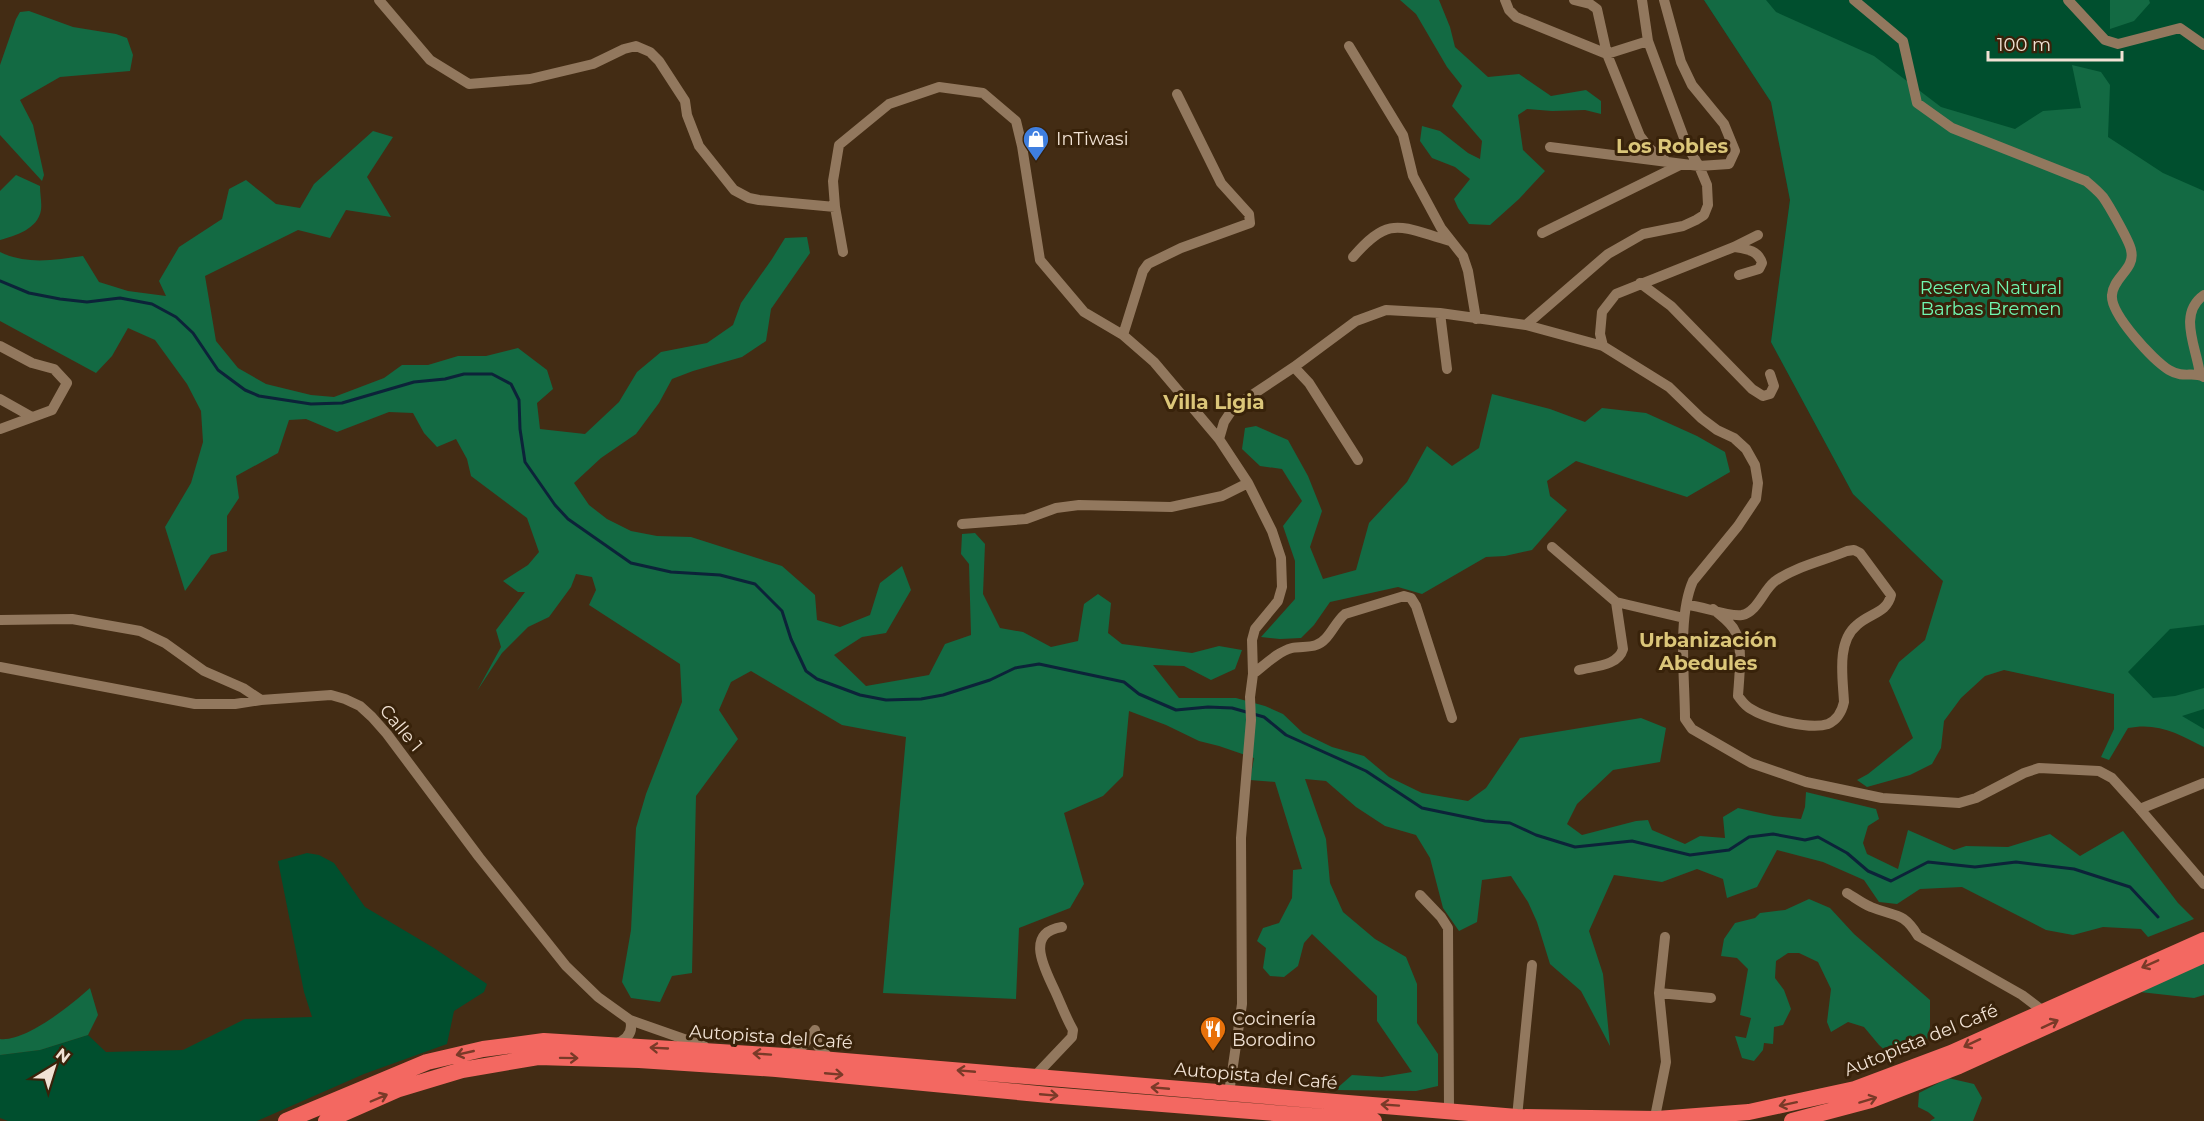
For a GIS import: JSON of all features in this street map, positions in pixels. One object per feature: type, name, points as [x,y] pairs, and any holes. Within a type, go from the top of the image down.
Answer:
[{"type":"highway","name":"Autopista del Café","points":[[286,1121],[427,1062],[483,1049],[544,1041],[785,1056],[1517,1117],[1657,1119],[1749,1112],[1855,1089],[1951,1053],[2204,940]]},
{"type":"highway","name":"Autopista del Café","points":[[1792,1121],[1871,1100],[1959,1066],[2204,955]]},
{"type":"highway","name":"Autopista del Café","points":[[326,1121],[399,1089],[462,1070],[538,1058],[639,1060],[776,1069],[1049,1095],[1374,1121]]},
{"type":"street","points":[[379,0],[430,60],[469,84],[530,79],[593,64],[624,49],[636,46],[650,52],[659,61],[685,101],[687,115],[699,146],[734,190],[749,198],[759,200],[835,207]]},
{"type":"street","points":[[1505,0],[1509,10],[1516,17],[1607,54],[1648,41]]},
{"type":"street","points":[[1574,0],[1590,4],[1598,9],[1607,54],[1640,136],[1650,149],[1666,162]]},
{"type":"street","points":[[1526,325],[1608,254],[1643,234],[1683,226],[1704,214],[1708,204],[1707,185],[1687,146],[1648,41],[1642,0]]},
{"type":"street","points":[[1550,147],[1699,166],[1729,164],[1735,151],[1724,124],[1692,85],[1681,62],[1664,0]]},
{"type":"street","points":[[1854,0],[1903,41],[1917,103],[1952,128],[2086,180],[2102,196],[2131,249],[2131,264],[2117,281],[2112,294],[2114,309],[2127,328],[2166,368],[2180,376],[2202,376],[2189,318],[2196,300],[2204,295]]},
{"type":"street","points":[[2068,0],[2105,40],[2118,44],[2180,28],[2192,31],[2204,38]]},
{"type":"street","points":[[2180,28],[2204,45]]},
{"type":"street","points":[[1349,46],[1403,135],[1413,176],[1450,241],[1463,256],[1468,271],[1476,319]]},
{"type":"street","points":[[843,252],[833,181],[839,145],[889,104],[939,87],[983,93],[1016,121],[1023,146],[1040,260],[1084,312],[1123,335],[1154,362],[1219,439],[1248,483],[1272,531],[1281,558],[1282,587],[1278,601],[1255,628],[1252,640],[1251,720],[1241,838],[1242,1004],[1229,1093]]},
{"type":"street","points":[[1123,335],[1143,271],[1148,264],[1181,248],[1250,223],[1249,214],[1221,183],[1177,94]]},
{"type":"street","points":[[1542,233],[1683,164]]},
{"type":"street","points":[[1353,257],[1369,238],[1386,228],[1401,227],[1450,241]]},
{"type":"street","points":[[1603,346],[1600,334],[1602,312],[1616,294],[1734,247],[1758,235]]},
{"type":"street","points":[[1734,247],[1753,251],[1760,255],[1762,263],[1759,269],[1739,275]]},
{"type":"street","points":[[1640,283],[1671,306],[1752,389],[1763,396],[1770,394],[1774,386],[1770,374]]},
{"type":"street","points":[[1219,439],[1224,422],[1234,407],[1294,367],[1356,321],[1386,309],[1440,313],[1526,325],[1603,346],[1669,387],[1701,418],[1717,430],[1734,438],[1746,449],[1755,465],[1758,483],[1756,499],[1738,526],[1694,581],[1689,592],[1684,618],[1685,719],[1692,729],[1751,763],[1806,782],[1882,798],[1959,803],[1976,798],[2024,773],[2039,768],[2099,771],[2112,778],[2140,808],[2204,884]]},
{"type":"street","points":[[1440,313],[1447,369]]},
{"type":"street","points":[[0,346],[32,363],[54,369],[67,383],[52,410],[0,429]]},
{"type":"street","points":[[1294,367],[1309,383],[1358,460]]},
{"type":"street","points":[[0,399],[33,417]]},
{"type":"street","points":[[962,524],[1026,519],[1056,507],[1079,505],[1171,507],[1222,496],[1248,483]]},
{"type":"street","points":[[1552,547],[1616,602],[1684,618]]},
{"type":"street","points":[[1687,605],[1713,609],[1741,615],[1750,611],[1772,584],[1787,574],[1854,550],[1860,553],[1891,595],[1889,603],[1883,610],[1856,625],[1850,633],[1843,652],[1844,702],[1842,710],[1829,723],[1813,726],[1775,719],[1750,709],[1743,703],[1738,696],[1739,645],[1737,634],[1730,624],[1713,609]]},
{"type":"street","points":[[1253,674],[1279,654],[1293,648],[1317,645],[1326,638],[1338,619],[1345,614],[1404,596],[1411,598],[1416,606],[1452,718]]},
{"type":"street","points":[[1579,670],[1612,663],[1621,657],[1623,650],[1616,602]]},
{"type":"street","points":[[0,620],[72,619],[140,631],[165,643],[204,671],[243,688],[261,700]]},
{"type":"street","name":"Calle 1","points":[[0,667],[195,704],[235,704],[331,695],[360,706],[372,717],[566,966],[598,997],[630,1020],[719,1052]]},
{"type":"street","points":[[2140,808],[2204,783]]},
{"type":"street","points":[[1846,893],[1870,907],[1895,914],[1909,921],[1917,936],[2022,995],[2043,1011]]},
{"type":"street","points":[[1420,895],[1448,928],[1449,1110]]},
{"type":"street","points":[[1034,1077],[1072,1037],[1073,1030],[1040,959],[1040,945],[1046,933],[1052,928],[1062,927]]},
{"type":"street","points":[[1657,1119],[1656,1112],[1666,1051],[1659,993],[1665,937]]},
{"type":"street","points":[[1517,1117],[1532,965]]},
{"type":"street","points":[[1659,993],[1711,998]]},
{"type":"street","points":[[611,1045],[625,1040],[630,1034],[632,1027],[630,1020]]},
{"type":"street","points":[[785,1056],[802,1047],[815,1030],[821,1051],[831,1060]]},
{"type":"green space","points":[[1400,0],[1439,0],[1455,47],[1488,77],[1519,74],[1551,96],[1586,90],[1601,101],[1601,114],[1585,110],[1527,109],[1518,115],[1523,150],[1545,171],[1490,225],[1469,224],[1454,199],[1470,179],[1455,167],[1432,158],[1420,141],[1422,126],[1440,131],[1468,153],[1480,159],[1482,141],[1452,106],[1462,86],[1447,67],[1416,14]]},
{"type":"green space","name":"Reserva Natural Barbas Bremen","points":[[1704,0],[2204,0],[2204,747],[2114,694],[1952,658],[1943,581],[1853,494],[1771,342],[1790,200],[1771,102]]},
{"type":"green space","name":"Reserva Natural Barbas Bremen","points":[[1704,0],[1766,0],[1776,12],[1874,56],[1941,107],[2015,129],[2043,111],[2081,108],[2072,65],[2101,72],[2110,85],[2108,137],[2163,173],[2204,191],[2204,625],[2170,629],[2128,672],[2153,698],[2175,696],[2204,688],[2204,709],[2182,716],[2204,729],[2204,747],[2168,730],[2149,727],[2128,728],[2109,760],[2101,757],[2114,729],[2114,694],[2004,670],[1985,676],[1961,698],[1944,721],[1941,748],[1932,764],[1910,775],[1867,787],[1857,780],[1868,774],[1913,738],[1889,681],[1899,662],[1925,640],[1943,581],[1853,494],[1771,342],[1790,200],[1771,102]]},
{"type":"green space","points":[[2110,0],[2149,0],[2150,3],[2134,21],[2110,29]]},
{"type":"green space","points":[[29,11],[73,27],[127,38],[133,55],[130,71],[60,77],[20,100],[33,125],[44,175],[42,181],[0,135],[0,65],[16,19],[20,12]]},
{"type":"green space","points":[[373,131],[393,137],[367,177],[391,217],[346,210],[330,238],[298,230],[205,276],[216,341],[238,368],[266,384],[311,395],[334,397],[384,378],[402,365],[428,365],[458,356],[486,356],[518,348],[547,370],[553,389],[537,403],[540,429],[585,434],[619,402],[637,372],[661,352],[707,343],[733,325],[741,303],[785,238],[807,237],[810,253],[771,309],[766,341],[742,357],[672,379],[659,403],[636,434],[601,458],[574,483],[589,505],[607,519],[631,531],[657,536],[691,537],[782,566],[815,595],[817,620],[840,627],[870,615],[880,583],[902,566],[911,590],[886,633],[862,637],[834,655],[866,686],[929,675],[945,644],[971,635],[969,564],[961,554],[962,534],[975,533],[985,544],[983,594],[1000,628],[1023,632],[1051,647],[1078,641],[1084,604],[1098,594],[1111,603],[1108,633],[1122,644],[1192,653],[1219,646],[1242,650],[1235,669],[1211,680],[1184,666],[1153,665],[1179,698],[1236,698],[1265,706],[1283,714],[1303,733],[1332,747],[1364,756],[1389,777],[1422,793],[1468,801],[1486,788],[1520,738],[1641,718],[1666,728],[1660,762],[1613,770],[1577,804],[1567,824],[1582,835],[1648,820],[1652,830],[1685,844],[1700,836],[1725,838],[1723,817],[1738,808],[1801,819],[1806,792],[1876,809],[1879,819],[1868,826],[1863,843],[1867,854],[1898,869],[1908,830],[1954,850],[1966,846],[2008,847],[2050,834],[2080,856],[2123,831],[2178,903],[2194,919],[2148,937],[2141,929],[2103,927],[2073,935],[2046,930],[1962,887],[1920,889],[1897,904],[1879,902],[1864,880],[1823,862],[1777,850],[1757,887],[1727,898],[1723,879],[1697,869],[1662,882],[1614,875],[1589,931],[1603,974],[1610,1046],[1581,991],[1550,964],[1537,922],[1528,902],[1511,876],[1482,880],[1477,922],[1459,931],[1443,908],[1430,858],[1416,835],[1385,826],[1356,807],[1326,781],[1305,779],[1326,839],[1330,883],[1343,912],[1375,939],[1406,957],[1417,984],[1417,1023],[1438,1054],[1438,1086],[1416,1091],[1335,1090],[1352,1075],[1382,1077],[1412,1072],[1377,1021],[1377,996],[1312,934],[1304,943],[1298,966],[1284,977],[1270,976],[1263,968],[1266,948],[1257,941],[1263,928],[1279,923],[1292,898],[1293,870],[1302,869],[1275,782],[1250,780],[1254,758],[1199,741],[1129,711],[1123,776],[1103,796],[1064,813],[1084,884],[1070,908],[1019,928],[1016,999],[883,993],[906,737],[842,725],[751,671],[731,682],[719,710],[738,739],[696,796],[692,973],[672,976],[660,1002],[631,998],[622,982],[631,930],[636,828],[646,794],[682,702],[680,664],[589,605],[596,590],[592,577],[576,574],[571,587],[549,617],[528,627],[502,653],[477,691],[501,647],[496,630],[525,592],[518,592],[503,581],[528,565],[539,552],[527,518],[471,476],[467,459],[456,439],[437,447],[424,433],[413,413],[389,412],[337,432],[306,419],[289,420],[278,453],[236,476],[239,498],[227,516],[227,551],[211,555],[185,591],[165,527],[191,483],[203,442],[201,411],[187,384],[155,340],[128,328],[112,356],[96,373],[0,321],[0,252],[30,260],[83,256],[99,282],[128,291],[166,296],[159,281],[179,247],[222,219],[229,189],[246,180],[276,204],[300,208],[314,184]]},
{"type":"green space","points":[[16,175],[40,186],[41,210],[39,217],[31,227],[19,234],[0,240],[0,191]]},
{"type":"green space","points":[[1492,394],[1550,409],[1585,422],[1602,408],[1646,413],[1697,436],[1725,452],[1730,472],[1687,497],[1576,461],[1547,481],[1550,496],[1567,510],[1532,550],[1505,556],[1486,557],[1422,594],[1398,587],[1330,602],[1314,625],[1301,638],[1261,637],[1295,599],[1295,561],[1283,526],[1302,501],[1282,469],[1260,466],[1242,449],[1245,428],[1256,426],[1288,440],[1308,476],[1322,511],[1310,547],[1323,579],[1356,570],[1369,523],[1407,482],[1427,446],[1452,466],[1479,448]]},
{"type":"green space","points":[[307,853],[319,855],[334,863],[365,907],[434,948],[487,984],[484,992],[454,1011],[447,1044],[364,1074],[257,1121],[8,1121],[0,1118],[0,1055],[40,1050],[88,1035],[106,1052],[183,1050],[245,1019],[312,1017],[304,992],[278,861]]},
{"type":"green space","points":[[1809,899],[1830,908],[1854,934],[1930,1000],[1930,1027],[1927,1040],[1909,1051],[1889,1054],[1864,1027],[1848,1022],[1831,1032],[1827,1022],[1831,989],[1818,962],[1799,953],[1788,953],[1776,961],[1775,978],[1784,990],[1791,1009],[1783,1025],[1774,1027],[1773,1044],[1764,1043],[1763,1050],[1754,1061],[1742,1058],[1735,1036],[1746,1038],[1751,1018],[1740,1015],[1748,969],[1737,958],[1721,956],[1724,939],[1735,923],[1755,918],[1760,913],[1785,910]]},
{"type":"green space","points":[[2204,963],[2204,995],[2194,998],[2140,992]]},
{"type":"green space","points":[[90,988],[98,1015],[88,1035],[40,1050],[0,1055],[0,1039],[22,1035],[35,1029]]},
{"type":"green space","points":[[1948,1078],[1974,1084],[1982,1098],[1973,1121],[1930,1121],[1935,1118],[1918,1107],[1919,1093]]},
{"type":"waterway","points":[[0,281],[29,293],[60,299],[87,302],[120,298],[152,304],[176,317],[193,333],[218,370],[245,390],[259,396],[311,404],[342,403],[414,382],[445,379],[464,374],[492,374],[511,384],[519,400],[525,462],[555,505],[568,519],[631,563],[671,572],[720,575],[755,584],[782,611],[791,639],[806,671],[817,679],[860,695],[886,700],[921,699],[943,695],[990,680],[1015,668],[1039,664],[1124,682],[1139,694],[1176,710],[1208,707],[1232,708],[1264,717],[1286,735],[1366,771],[1422,808],[1485,821],[1510,823],[1536,835],[1575,847],[1632,841],[1690,855],[1729,850],[1749,837],[1773,834],[1805,840],[1818,837],[1847,853],[1868,871],[1891,881],[1928,862],[1975,867],[2016,862],[2074,869],[2130,887],[2158,917]]},
{"type":"place","name":"InTiwasi","points":[[1036,162]]},
{"type":"place","name":"Cocinería Borodino","points":[[1213,1052]]},
{"type":"district","name":"Los Robles","points":[[1672,146]]},
{"type":"district","name":"Villa Ligia","points":[[1214,402]]},
{"type":"district","name":"Urbanización Abedules","points":[[1708,652]]}]
